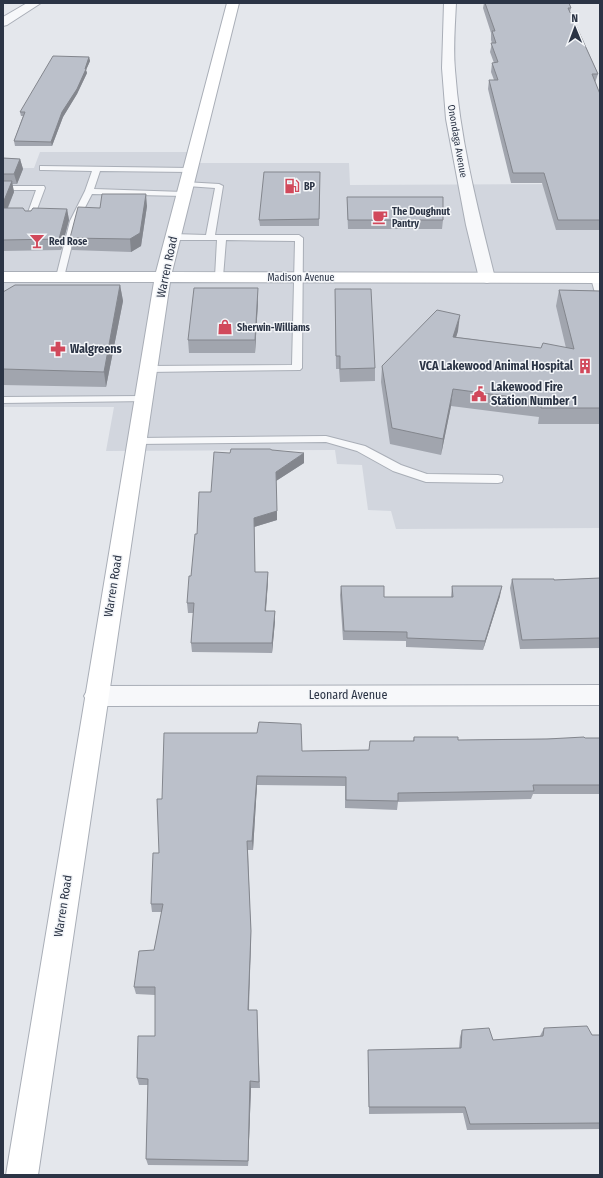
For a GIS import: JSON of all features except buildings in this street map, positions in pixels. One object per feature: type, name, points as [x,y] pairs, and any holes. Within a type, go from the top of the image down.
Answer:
[{"type":"main road","name":"Warren Road","points":[[22,1175],[163,277],[233,3]]},
{"type":"main road","name":"Madison Avenue","points":[[3,277],[487,278],[598,283]]},
{"type":"street","points":[[3,22],[35,3]]},
{"type":"street","name":"Onondaga Avenue","points":[[450,3],[448,68],[453,119],[474,225],[487,278]]},
{"type":"street","name":"Leonard Avenue","points":[[96,696],[600,694]]},
{"type":"lane","points":[[43,168],[190,170]]},
{"type":"lane","points":[[60,277],[74,221],[89,191],[97,169]]},
{"type":"lane","points":[[89,191],[186,189],[219,186],[210,237]]},
{"type":"lane","points":[[3,188],[41,188],[30,218]]},
{"type":"lane","points":[[148,369],[297,368],[300,277],[299,238],[173,237]]},
{"type":"lane","points":[[219,277],[222,237]]},
{"type":"lane","points":[[3,400],[143,399]]},
{"type":"lane","points":[[137,441],[326,439],[361,448],[397,468],[426,478],[498,478]]},
{"type":"shaded area","points":[[40,152],[191,152],[188,163],[349,163],[350,185],[600,184],[600,528],[396,529],[391,511],[368,510],[362,465],[337,464],[335,450],[106,451],[114,407],[3,407],[3,168],[34,168]]},
{"type":"place","name":"BP","points":[[292,186]]},
{"type":"place","name":"The Doughnut Pantry","points":[[380,217]]},
{"type":"place","name":"Red Rose","points":[[37,241]]},
{"type":"place","name":"Sherwin-Williams","points":[[225,327]]},
{"type":"place","name":"Walgreens","points":[[58,349]]},
{"type":"place","name":"VCA Lakewood Animal Hospital","points":[[585,366]]},
{"type":"place","name":"Lakewood Fire Station Number 1","points":[[479,394]]}]
